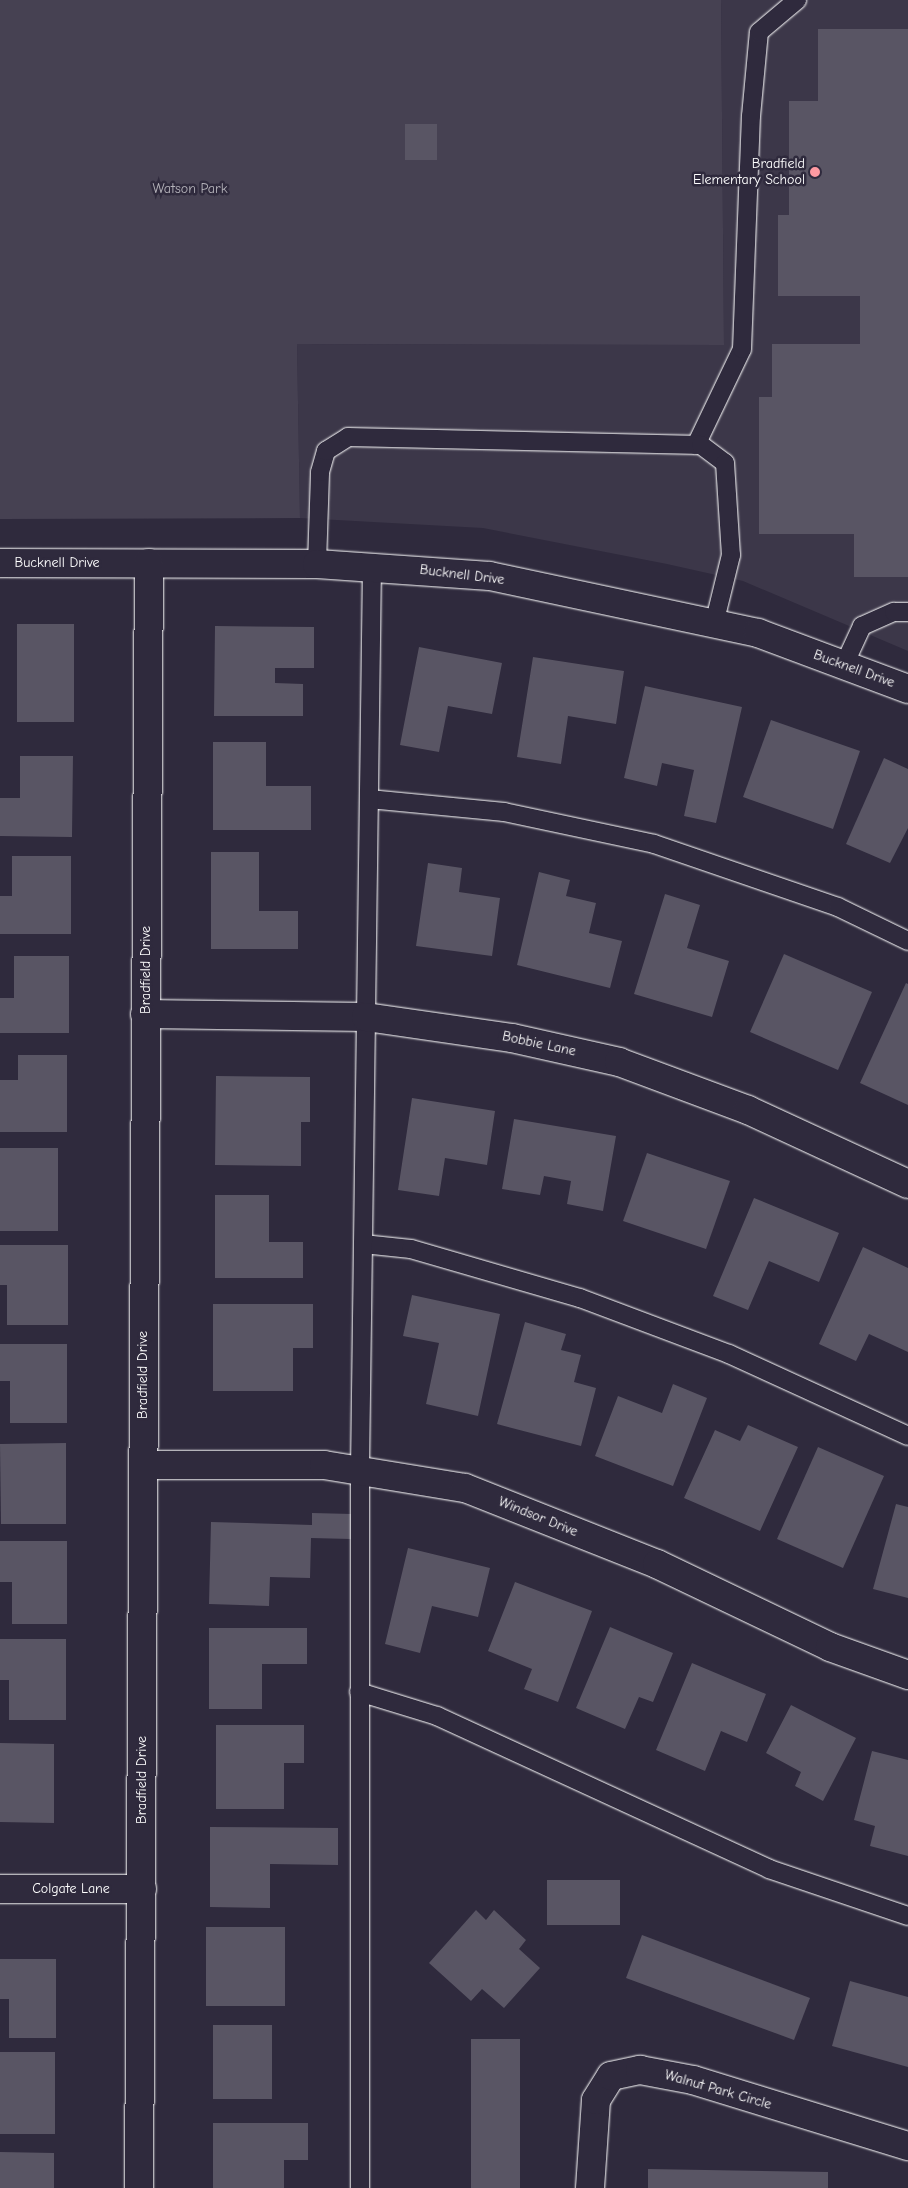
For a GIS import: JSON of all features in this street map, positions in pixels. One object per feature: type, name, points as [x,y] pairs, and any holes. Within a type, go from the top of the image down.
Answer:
[{"type":"street","name":"Bucknell Drive","points":[[0,563],[149,562],[372,565],[490,576],[758,633],[908,689]]},
{"type":"street","name":"Bradfield Drive","points":[[139,2188],[149,562]]},
{"type":"street","name":"Bobbie Lane","points":[[145,1014],[366,1017],[512,1038],[619,1062],[748,1110],[908,1184]]},
{"type":"street","name":"Windsor Drive","points":[[143,1465],[324,1466],[360,1469],[465,1488],[658,1564],[830,1647],[908,1675]]},
{"type":"street","name":"Colgate Lane","points":[[0,1889],[142,1889]]},
{"type":"street","name":"Walnut Park Circle","points":[[590,2188],[596,2100],[611,2076],[640,2070],[693,2080],[908,2146]]},
{"type":"lane","points":[[696,445],[742,349],[751,116],[759,32],[797,0]]},
{"type":"lane","points":[[317,564],[320,472],[326,451],[348,437],[696,445],[725,463],[731,555],[714,624]]},
{"type":"lane","points":[[360,2188],[360,1469],[372,565]]},
{"type":"lane","points":[[844,665],[862,626],[894,612],[908,612]]},
{"type":"lane","points":[[368,799],[504,812],[654,844],[838,907],[908,941]]},
{"type":"lane","points":[[363,1244],[411,1249],[580,1298],[729,1354],[908,1436]]},
{"type":"lane","points":[[359,1692],[462,1727],[769,1869],[908,1916]]},
{"type":"shaded area","name":"Bradfield Elementary School","points":[[721,0],[908,0],[908,651],[743,581],[667,564],[483,528],[300,518],[297,344],[724,345]]},
{"type":"green space","name":"Watson Park","points":[[0,0],[721,0],[724,345],[297,344],[300,518],[0,519]]},
{"type":"building","points":[[818,29],[908,29],[908,577],[854,577],[854,534],[759,534],[759,397],[772,397],[772,344],[860,344],[860,296],[778,296],[778,215],[789,215],[789,101],[818,101]]},
{"type":"building","points":[[405,124],[437,124],[437,160],[405,160]]},
{"type":"building","points":[[17,624],[74,624],[74,722],[17,722]]},
{"type":"building","points":[[215,626],[314,627],[314,668],[275,668],[275,683],[303,684],[303,716],[214,716]]},
{"type":"building","points":[[419,647],[502,663],[492,714],[448,706],[439,752],[400,745]]},
{"type":"building","points":[[533,657],[624,671],[616,724],[568,716],[561,764],[517,757]]},
{"type":"building","points":[[645,686],[742,707],[716,823],[684,816],[694,770],[662,763],[657,786],[624,778]]},
{"type":"building","points":[[771,720],[860,751],[833,829],[743,797]]},
{"type":"building","points":[[213,742],[266,742],[266,786],[311,786],[311,830],[213,830]]},
{"type":"building","points":[[20,756],[73,756],[72,837],[0,836],[0,798],[20,798]]},
{"type":"building","points":[[884,758],[908,769],[908,828],[890,863],[846,844]]},
{"type":"building","points":[[211,852],[259,852],[259,911],[298,911],[298,949],[211,949]]},
{"type":"building","points":[[12,856],[71,856],[71,934],[0,934],[0,896],[12,896]]},
{"type":"building","points":[[428,863],[462,868],[459,892],[500,898],[492,956],[416,946]]},
{"type":"building","points":[[539,872],[570,880],[566,896],[596,903],[589,933],[622,941],[610,988],[517,965]]},
{"type":"building","points":[[665,894],[700,905],[687,948],[729,961],[712,1017],[634,994]]},
{"type":"building","points":[[784,954],[872,992],[838,1070],[750,1032]]},
{"type":"building","points":[[14,956],[69,956],[69,1033],[0,1033],[0,998],[14,998]]},
{"type":"building","points":[[906,983],[908,984],[908,1105],[860,1083]]},
{"type":"building","points":[[18,1055],[67,1055],[67,1132],[0,1132],[0,1080],[18,1080]]},
{"type":"building","points":[[216,1076],[310,1077],[310,1122],[301,1122],[301,1166],[215,1165]]},
{"type":"building","points":[[412,1098],[495,1111],[487,1165],[445,1158],[439,1196],[398,1190]]},
{"type":"building","points":[[514,1119],[616,1136],[603,1211],[567,1204],[571,1181],[544,1176],[540,1195],[502,1189]]},
{"type":"building","points":[[0,1148],[58,1148],[58,1231],[0,1231]]},
{"type":"building","points":[[647,1153],[730,1181],[706,1249],[623,1221]]},
{"type":"building","points":[[215,1195],[269,1195],[269,1242],[303,1242],[303,1278],[215,1278]]},
{"type":"building","points":[[754,1198],[839,1233],[819,1282],[769,1261],[748,1310],[713,1296]]},
{"type":"building","points":[[0,1245],[68,1245],[68,1325],[7,1325],[7,1285],[0,1285]]},
{"type":"building","points":[[863,1247],[908,1268],[908,1352],[869,1334],[856,1361],[819,1344]]},
{"type":"building","points":[[412,1295],[500,1314],[478,1416],[426,1404],[439,1343],[403,1336]]},
{"type":"building","points":[[213,1304],[313,1304],[313,1348],[293,1348],[293,1391],[213,1391]]},
{"type":"building","points":[[525,1322],[566,1334],[561,1350],[581,1355],[574,1382],[596,1388],[581,1446],[497,1424]]},
{"type":"building","points":[[0,1344],[67,1344],[67,1423],[10,1423],[10,1381],[0,1381]]},
{"type":"building","points":[[673,1384],[707,1398],[673,1486],[595,1456],[618,1396],[662,1413]]},
{"type":"building","points":[[748,1425],[798,1447],[760,1531],[684,1498],[715,1430],[740,1441]]},
{"type":"building","points":[[66,1443],[66,1524],[1,1524],[0,1444]]},
{"type":"building","points":[[818,1447],[884,1476],[843,1568],[777,1539]]},
{"type":"building","points":[[896,1504],[908,1507],[908,1598],[873,1589]]},
{"type":"building","points":[[312,1513],[352,1514],[351,1539],[311,1538],[310,1578],[270,1577],[269,1606],[209,1604],[211,1522],[312,1525]]},
{"type":"building","points":[[0,1541],[67,1541],[67,1624],[12,1624],[12,1582],[0,1582]]},
{"type":"building","points":[[408,1548],[490,1568],[478,1617],[432,1606],[420,1653],[385,1644]]},
{"type":"building","points":[[515,1582],[592,1611],[558,1702],[524,1689],[532,1669],[488,1651]]},
{"type":"building","points":[[610,1627],[673,1653],[653,1702],[639,1697],[625,1729],[576,1708]]},
{"type":"building","points":[[209,1628],[307,1628],[307,1664],[262,1664],[262,1709],[209,1709]]},
{"type":"building","points":[[0,1639],[66,1639],[66,1720],[9,1720],[9,1680],[0,1680]]},
{"type":"building","points":[[692,1663],[766,1694],[747,1742],[721,1731],[705,1771],[656,1750]]},
{"type":"building","points":[[791,1705],[856,1738],[823,1801],[795,1786],[801,1772],[766,1753]]},
{"type":"building","points":[[216,1725],[304,1725],[304,1763],[284,1763],[284,1809],[216,1809]]},
{"type":"building","points":[[0,1743],[54,1744],[54,1823],[0,1822]]},
{"type":"building","points":[[872,1751],[908,1760],[908,1856],[870,1846],[875,1826],[854,1820]]},
{"type":"building","points":[[210,1827],[338,1828],[338,1865],[270,1864],[270,1908],[210,1907]]},
{"type":"building","points":[[547,1880],[620,1880],[620,1925],[547,1925]]},
{"type":"building","points":[[476,1910],[486,1920],[494,1910],[526,1940],[519,1949],[540,1968],[504,2008],[482,1989],[471,2001],[429,1963]]},
{"type":"building","points":[[206,1927],[285,1927],[285,2006],[206,2006]]},
{"type":"building","points":[[642,1935],[810,1998],[794,2040],[626,1978]]},
{"type":"building","points":[[0,1959],[56,1959],[56,2038],[9,2038],[9,1999],[0,1999]]},
{"type":"building","points":[[850,1981],[908,1997],[908,2067],[832,2046]]},
{"type":"building","points":[[213,2025],[272,2025],[272,2099],[213,2099]]},
{"type":"building","points":[[471,2039],[520,2039],[520,2188],[471,2188]]},
{"type":"building","points":[[0,2052],[55,2052],[55,2134],[0,2134]]},
{"type":"building","points":[[213,2123],[308,2123],[308,2160],[284,2160],[284,2188],[213,2188]]},
{"type":"building","points":[[0,2152],[54,2153],[54,2188],[0,2188]]},
{"type":"building","points":[[648,2169],[828,2172],[828,2188],[648,2188]]},
{"type":"place","name":"Bradfield Elementary School","points":[[815,172]]}]
